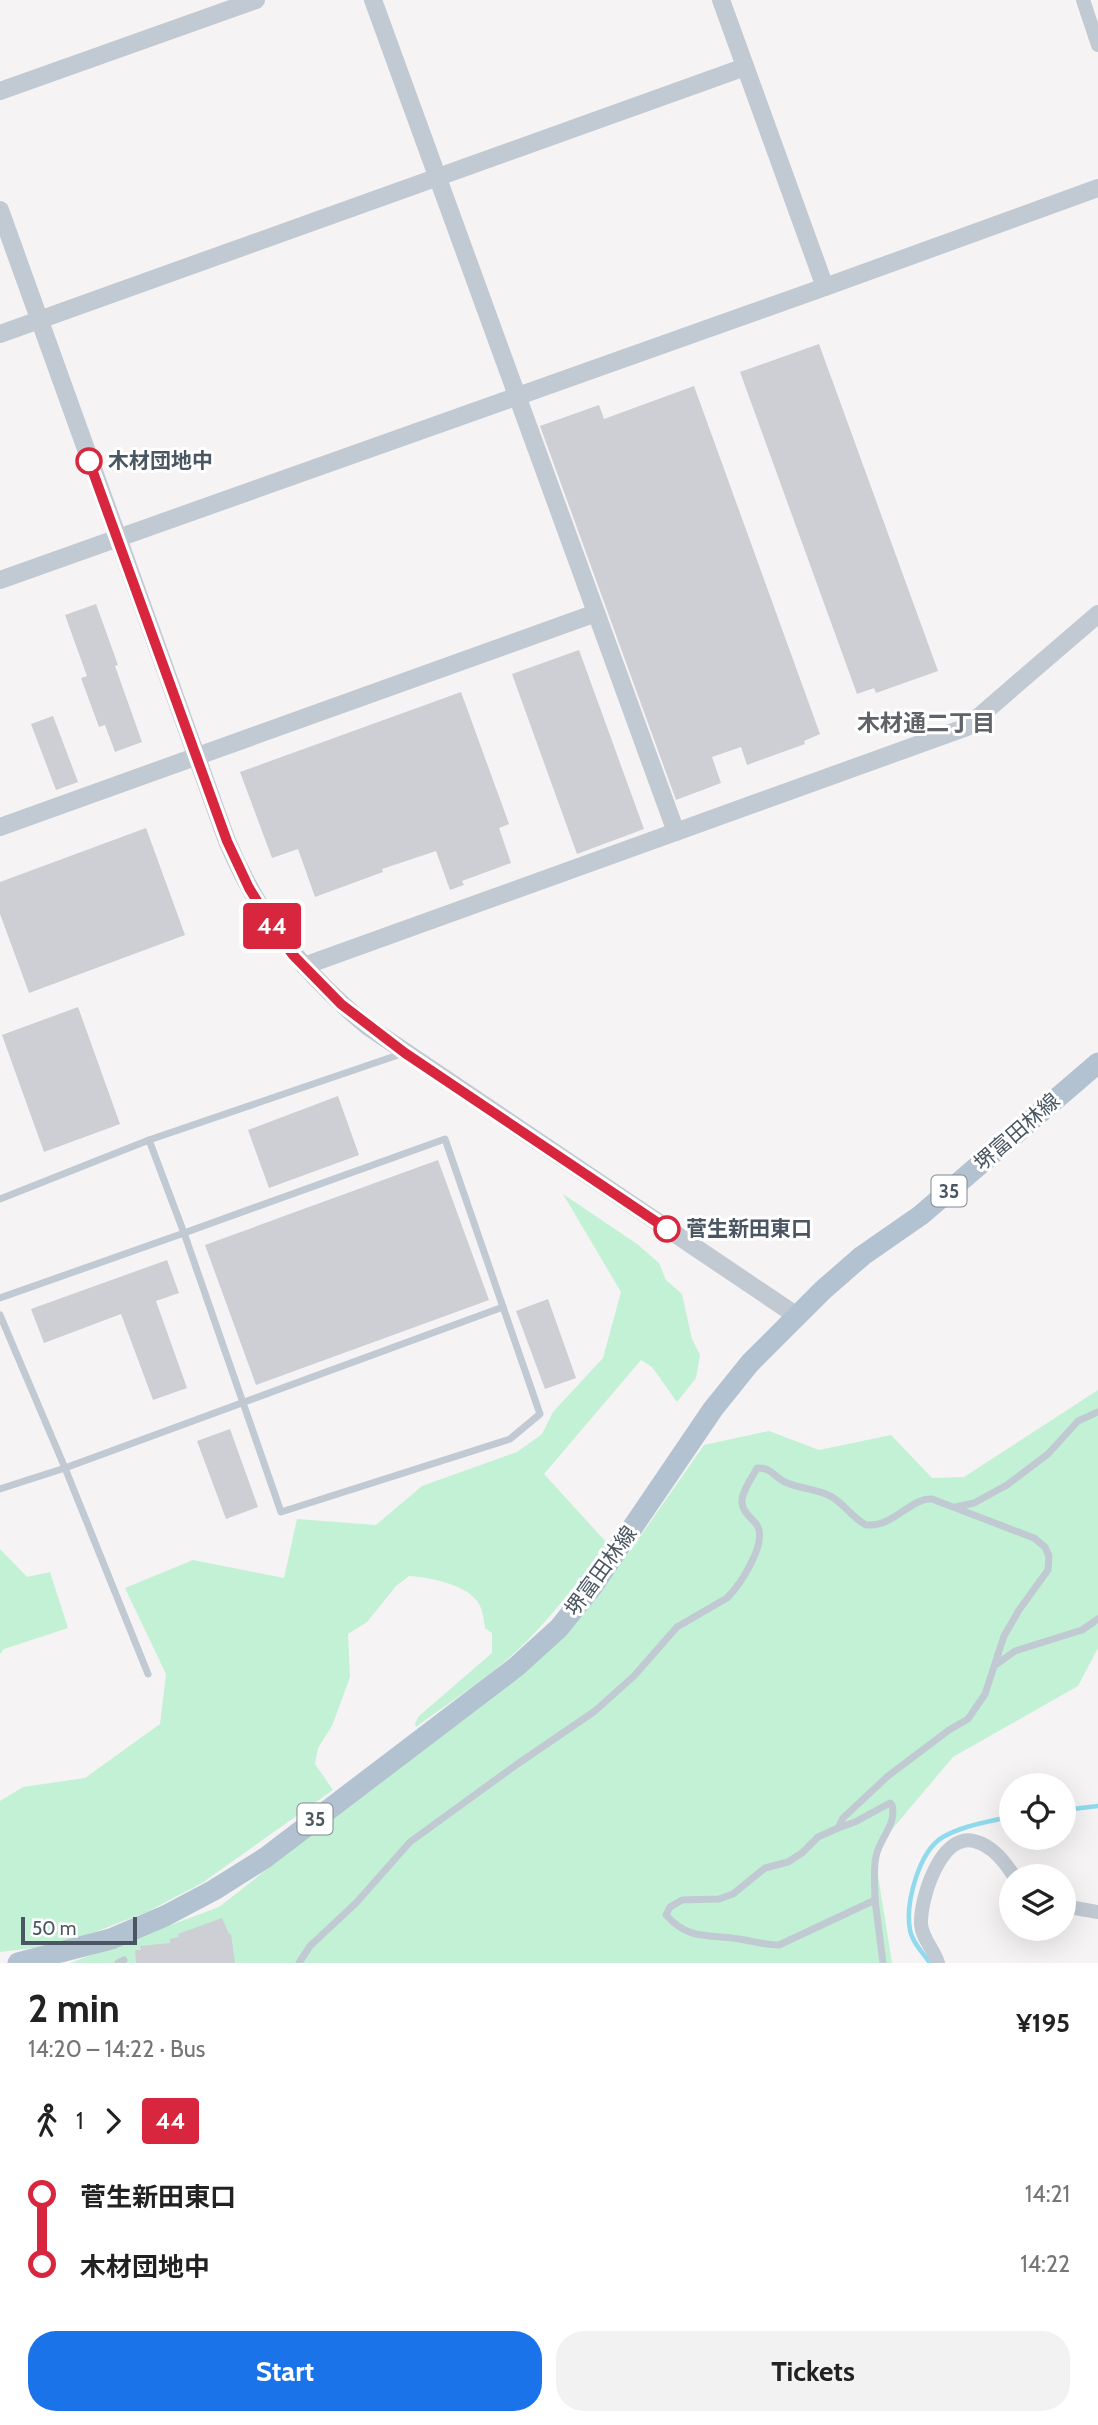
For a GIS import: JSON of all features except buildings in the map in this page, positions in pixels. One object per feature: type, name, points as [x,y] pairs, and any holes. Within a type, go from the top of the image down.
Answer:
[{"type":"main road","name":"堺富田林線","points":[[18,1963],[111,1939],[165,1916],[215,1890],[265,1858],[506,1675],[559,1628],[580,1602],[731,1385],[797,1316],[862,1256],[920,1215],[1098,1063]]},
{"type":"street","points":[[0,91],[256,0]]},
{"type":"street","points":[[373,0],[676,832]]},
{"type":"street","points":[[721,0],[825,287]]},
{"type":"street","points":[[1083,0],[1098,45]]},
{"type":"street","points":[[0,334],[746,67]]},
{"type":"street","points":[[0,580],[1098,188]]},
{"type":"street","points":[[0,210],[227,841],[249,888],[278,935],[304,966],[350,1011],[405,1053],[797,1316]]},
{"type":"street","points":[[0,827],[596,614]]},
{"type":"street","points":[[304,966],[967,727],[1098,614]]},
{"type":"street","points":[[938,1963],[923,1934],[921,1923],[924,1895],[940,1859],[959,1843],[973,1840],[999,1855],[1005,1864]]},
{"type":"street","points":[[1076,1908],[1098,1912]]},
{"type":"lane","points":[[0,1199],[149,1140],[405,1053]]},
{"type":"lane","points":[[0,1298],[184,1233],[445,1139],[540,1414],[510,1439],[282,1512],[184,1233],[149,1140]]},
{"type":"lane","points":[[0,1489],[65,1468],[503,1307]]},
{"type":"lane","points":[[0,1315],[148,1674]]},
{"type":"lane","points":[[955,1508],[974,1503],[1007,1485],[1048,1454],[1078,1421],[1098,1412]]},
{"type":"lane","points":[[299,1963],[310,1945],[356,1903],[410,1842],[613,1698],[677,1627],[733,1592],[746,1573],[761,1540],[757,1524],[743,1508],[742,1498],[757,1468],[764,1467],[772,1471],[779,1479],[792,1486],[831,1497],[866,1525],[886,1522],[923,1498],[932,1499],[1034,1538],[1045,1546],[1049,1556],[1048,1570],[1004,1636],[985,1695],[968,1719],[888,1776],[843,1818],[838,1828]]},
{"type":"lane","points":[[996,1664],[1015,1651],[1082,1630],[1098,1619]]},
{"type":"lane","points":[[876,1900],[779,1945],[690,1934],[666,1916],[670,1907],[682,1900],[719,1899],[733,1895],[765,1868],[788,1862],[802,1853],[818,1836],[855,1822],[888,1804],[892,1805],[893,1819],[881,1839],[876,1858],[876,1900],[883,1963]]},
{"type":"green space","points":[[563,1194],[637,1244],[659,1263],[666,1280],[682,1294],[692,1339],[700,1355],[696,1378],[677,1402],[652,1367],[641,1360],[544,1474],[607,1543],[598,1556],[528,1640],[474,1686],[416,1727],[419,1716],[492,1653],[492,1633],[485,1628],[480,1606],[468,1593],[449,1583],[409,1576],[396,1586],[367,1622],[348,1634],[350,1677],[332,1726],[318,1748],[315,1764],[333,1790],[202,1883],[147,1912],[50,1946],[0,1952],[0,1801],[23,1787],[85,1778],[160,1724],[166,1674],[125,1588],[193,1560],[284,1578],[297,1519],[376,1525],[422,1486],[517,1452],[542,1434],[553,1412],[603,1358],[621,1292]]},
{"type":"green space","points":[[1098,1390],[1098,1648],[1078,1686],[953,1757],[883,1840],[877,1869],[892,1963],[70,1963],[219,1907],[289,1852],[600,1587],[630,1551],[704,1445],[769,1431],[819,1450],[891,1435],[932,1478],[964,1477]]},
{"type":"green space","points":[[0,1549],[27,1577],[50,1572],[68,1628],[4,1649],[0,1654]]},
{"type":"waterway","points":[[1076,1809],[1098,1806]]},
{"type":"waterway","points":[[930,1963],[910,1930],[912,1892],[921,1865],[934,1844],[943,1837],[999,1819]]},
{"type":"bus line","name":"44","points":[[89,461],[227,841],[249,888],[293,955],[341,1004],[368,1026],[667,1229]]},
{"type":"place","name":"木材団地中","points":[[89,461]]},
{"type":"place","name":"菅生新田東口","points":[[667,1229]]},
{"type":"district","name":"木材通二丁目","points":[[926,723]]}]
